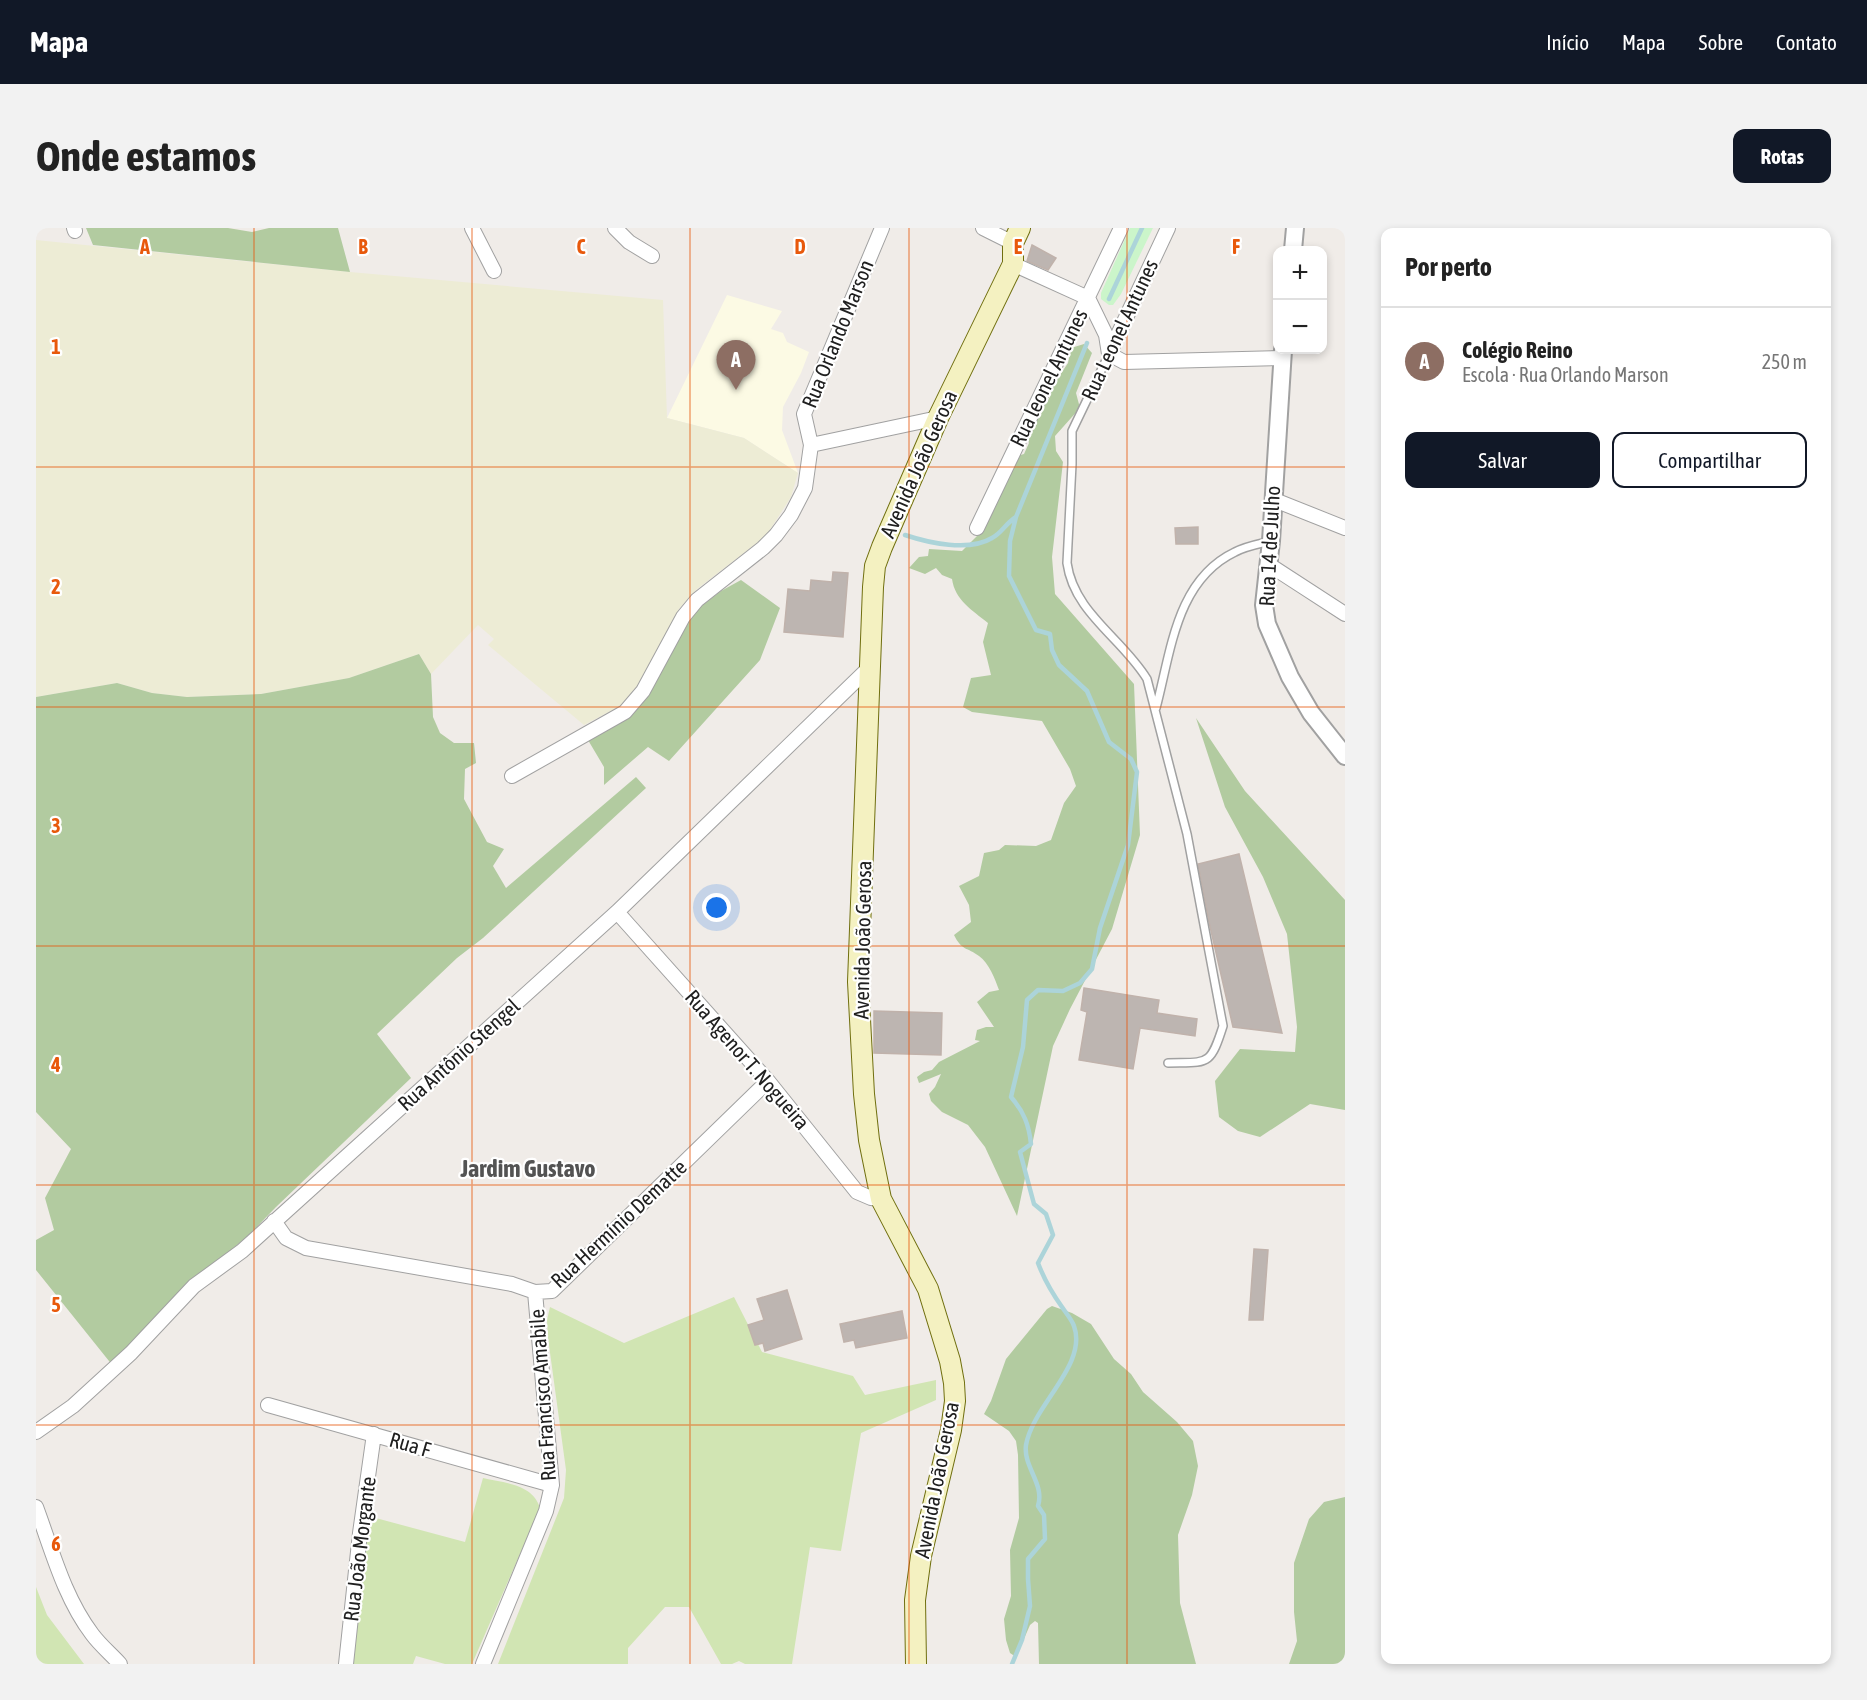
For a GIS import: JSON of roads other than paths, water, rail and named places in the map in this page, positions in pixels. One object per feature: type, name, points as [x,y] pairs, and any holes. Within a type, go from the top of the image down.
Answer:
[{"type":"main road","name":"Avenida João Gerosa","points":[[916,1664],[915,1599],[921,1556],[951,1430],[954,1383],[950,1361],[927,1289],[881,1199],[867,1128],[858,982],[875,566],[938,418],[1013,264],[1017,236]]},
{"type":"street","points":[[472,228],[494,271]]},
{"type":"street","points":[[615,228],[629,242],[652,256]]},
{"type":"street","name":"Rua Orlando Marson","points":[[512,776],[625,712],[643,691],[683,617],[697,600],[763,548],[791,515],[805,488],[811,445],[804,414],[882,228]]},
{"type":"street","points":[[983,228],[1017,236]]},
{"type":"street","name":"Rua leonel Antunes","points":[[977,528],[1120,228]]},
{"type":"street","name":"Rua Leonel Antunes","points":[[1109,354],[1168,228]]},
{"type":"street","points":[[1293,246],[1295,228]]},
{"type":"street","points":[[1013,264],[1088,298],[1106,335],[1109,354],[1124,362],[1282,354]]},
{"type":"street","name":"Rua 14 de Julho","points":[[1282,354],[1271,541],[1264,605],[1267,624],[1290,677],[1311,713],[1345,756]]},
{"type":"street","points":[[811,445],[938,418]]},
{"type":"street","points":[[1272,500],[1345,528]]},
{"type":"street","points":[[1268,564],[1345,614]]},
{"type":"street","name":"Rua Antônio Stengel","points":[[36,1432],[73,1406],[131,1353],[194,1287],[242,1251],[617,912],[872,665]]},
{"type":"street","name":"Rua Agenor T. Nogueira","points":[[617,912],[768,1081],[856,1192],[881,1199]]},
{"type":"street","name":"Rua Hermínio Dematte","points":[[274,1221],[286,1238],[306,1248],[512,1284],[536,1292],[552,1291],[768,1081]]},
{"type":"street","name":"Rua Francisco Amabile","points":[[483,1664],[546,1511],[552,1485],[536,1292]]},
{"type":"street","name":"Rua F","points":[[268,1405],[552,1485]]},
{"type":"street","name":"Rua João Morgante","points":[[346,1664],[360,1533],[374,1434]]},
{"type":"street","points":[[36,1508],[80,1616],[93,1635],[120,1664]]},
{"type":"lane","name":"Rua Leonel Antunes","points":[[1109,354],[1072,431],[1067,563],[1069,576],[1079,600],[1139,666],[1147,679],[1155,710]]},
{"type":"lane","points":[[1168,1063],[1202,1063],[1215,1053],[1222,1026],[1187,834],[1155,710],[1176,624],[1189,595],[1200,578],[1234,552],[1271,541]]},
{"type":"waterway","points":[[1109,299],[1142,228]]},
{"type":"waterway","points":[[905,535],[949,545],[972,545],[995,536],[1016,517],[1087,343]]},
{"type":"waterway","points":[[1012,1664],[1022,1640],[1030,1606],[1028,1559],[1045,1539],[1044,1515],[1038,1506],[1039,1490],[1028,1461],[1026,1445],[1038,1415],[1067,1370],[1076,1341],[1074,1326],[1038,1263],[1053,1235],[1046,1214],[1034,1204],[1020,1152],[1031,1144],[1029,1131],[1023,1113],[1011,1097],[1023,1047],[1027,1000],[1038,990],[1063,991],[1080,983],[1092,969],[1100,928],[1128,845],[1137,772],[1131,759],[1109,742],[1087,691],[1059,665],[1052,650],[1050,634],[1036,630],[1009,576],[1010,541],[1016,517]]},
{"type":"place","name":"Colégio Reino","points":[[736,390]]},
{"type":"district","name":"Jardim Gustavo","points":[[528,1169]]}]
